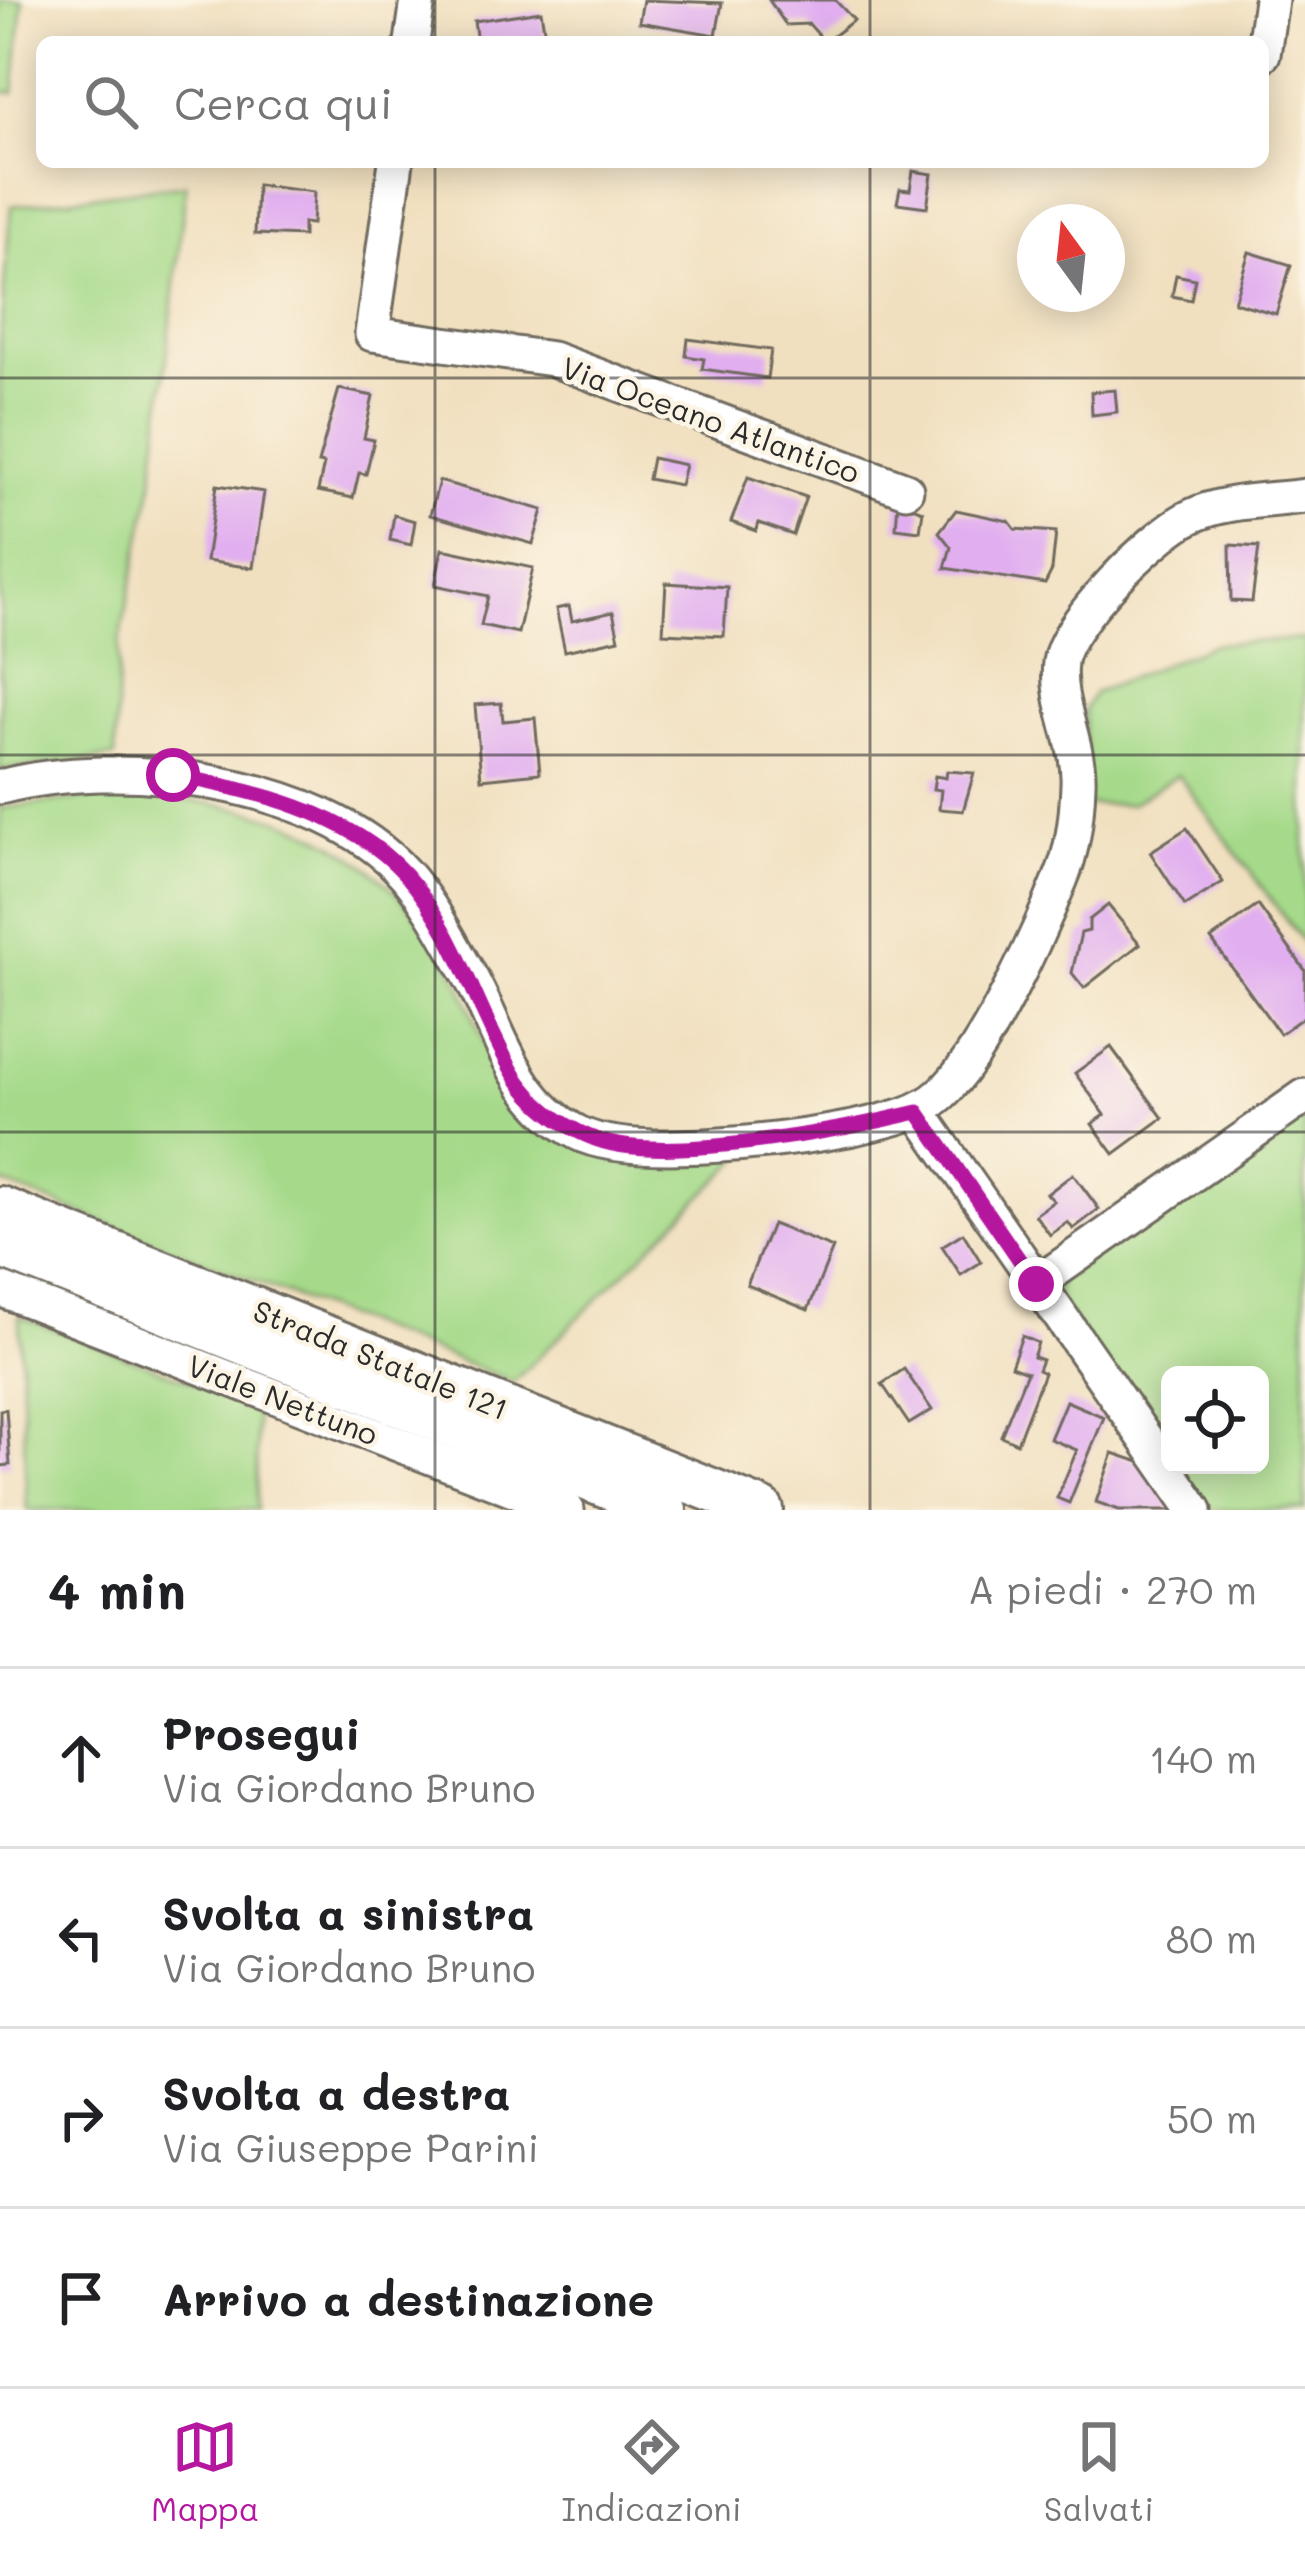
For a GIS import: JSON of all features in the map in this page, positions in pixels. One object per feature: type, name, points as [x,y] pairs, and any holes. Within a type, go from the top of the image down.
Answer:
[{"type":"main road","name":"Strada Statale 121","points":[[0,1208],[762,1510]]},
{"type":"main road","name":"Strada Statale 121","points":[[0,1246],[665,1510]]},
{"type":"street","points":[[413,36],[418,0]]},
{"type":"street","points":[[1265,36],[1270,0]]},
{"type":"street","name":"Via Oceano Atlantico","points":[[395,168],[372,334],[552,359],[906,490]]},
{"type":"street","points":[[0,788],[173,775],[248,790],[315,814],[365,842],[406,874],[469,974],[512,1071],[578,1133],[652,1148],[849,1129],[918,1112],[966,1070],[1062,877],[1079,782],[1061,694],[1060,658],[1074,627],[1162,535],[1194,514],[1305,496]]},
{"type":"street","points":[[1036,1284],[1305,1096]]},
{"type":"street","points":[[918,1112],[1195,1510]]},
{"type":"street","name":"Viale Nettuno","points":[[0,1289],[567,1510]]},
{"type":"green space","points":[[0,0],[23,0],[14,93],[0,91]]},
{"type":"green space","points":[[186,184],[153,482],[119,644],[115,757],[0,770],[0,336],[11,206]]},
{"type":"green space","points":[[1305,639],[1305,945],[1178,775],[1130,804],[1086,805],[1084,710],[1094,693],[1213,644]]},
{"type":"green space","points":[[111,796],[220,805],[269,817],[315,834],[357,859],[394,891],[428,931],[458,980],[500,1078],[511,1096],[540,1119],[748,1151],[513,1382],[0,1182],[0,808]]},
{"type":"green space","points":[[1305,1107],[1305,1510],[1208,1510],[1182,1474],[1269,1474],[1269,1366],[1161,1366],[1161,1443],[1054,1293],[1062,1278]]},
{"type":"green space","points":[[19,1316],[256,1406],[257,1510],[27,1510]]},
{"type":"building","points":[[643,0],[722,3],[716,35],[639,22]]},
{"type":"building","points":[[769,0],[835,0],[854,20],[833,36],[820,36],[809,24],[786,25]]},
{"type":"building","points":[[541,11],[545,36],[476,36],[474,21]]},
{"type":"building","points":[[913,171],[932,174],[927,207],[897,203],[900,189],[910,190]]},
{"type":"building","points":[[257,185],[314,192],[312,224],[303,223],[303,236],[255,234]]},
{"type":"building","points":[[1249,252],[1291,265],[1276,314],[1234,302]]},
{"type":"building","points":[[1176,275],[1195,279],[1191,300],[1172,296]]},
{"type":"building","points":[[688,339],[771,350],[767,378],[702,369],[704,359],[686,356]]},
{"type":"building","points":[[339,389],[373,396],[364,438],[374,440],[366,474],[359,473],[353,498],[318,491],[324,464],[318,463]]},
{"type":"building","points":[[1115,390],[1117,412],[1092,415],[1091,392]]},
{"type":"building","points":[[652,458],[685,465],[680,485],[648,479]]},
{"type":"building","points":[[748,477],[806,497],[793,535],[759,523],[756,531],[731,522]]},
{"type":"building","points":[[439,481],[543,510],[533,544],[430,515]]},
{"type":"building","points":[[217,485],[264,492],[253,568],[206,561]]},
{"type":"building","points":[[898,502],[923,511],[920,531],[896,528]]},
{"type":"building","points":[[956,510],[1009,521],[1015,529],[1056,532],[1052,570],[1045,584],[945,568],[951,547],[939,532]]},
{"type":"building","points":[[394,515],[415,521],[411,545],[390,540]]},
{"type":"building","points":[[1230,545],[1259,547],[1252,602],[1231,601]]},
{"type":"building","points":[[442,549],[533,568],[518,633],[481,625],[488,596],[435,585]]},
{"type":"building","points":[[666,583],[727,587],[724,636],[663,633]]},
{"type":"building","points":[[569,606],[572,621],[613,612],[619,639],[565,651],[556,609]]},
{"type":"building","points":[[501,703],[503,721],[535,718],[540,773],[481,779],[475,705]]},
{"type":"building","points":[[947,771],[974,773],[963,811],[939,809],[941,790],[933,789],[935,776],[946,778]]},
{"type":"building","points":[[1187,828],[1223,882],[1185,906],[1150,852]]},
{"type":"building","points":[[1108,905],[1140,944],[1084,988],[1072,973],[1081,933],[1089,931],[1089,920]]},
{"type":"building","points":[[1258,905],[1305,970],[1305,1016],[1280,1034],[1211,939]]},
{"type":"building","points":[[1111,1047],[1163,1118],[1114,1154],[1092,1124],[1105,1115],[1075,1073]]},
{"type":"building","points":[[1073,1174],[1099,1209],[1073,1229],[1068,1222],[1050,1235],[1035,1215],[1054,1201],[1047,1194]]},
{"type":"building","points":[[772,1224],[833,1248],[808,1310],[747,1285]]},
{"type":"building","points":[[963,1233],[981,1262],[961,1275],[942,1246]]},
{"type":"building","points":[[1022,1336],[1038,1343],[1033,1357],[1042,1360],[1038,1370],[1044,1373],[1017,1443],[1001,1436],[1027,1372],[1011,1366]]},
{"type":"building","points":[[904,1369],[932,1410],[909,1424],[882,1384]]},
{"type":"building","points":[[1066,1401],[1104,1417],[1069,1503],[1057,1498],[1077,1450],[1050,1439]]},
{"type":"building","points":[[6,1409],[10,1465],[0,1466],[0,1410]]},
{"type":"building","points":[[1113,1453],[1140,1462],[1176,1510],[1119,1510],[1096,1502]]},
{"type":"route","points":[[173,775],[248,790],[315,814],[365,842],[406,874],[469,974],[512,1071],[548,1110],[578,1133],[616,1145],[652,1148],[849,1129],[918,1112],[1036,1284]]}]
